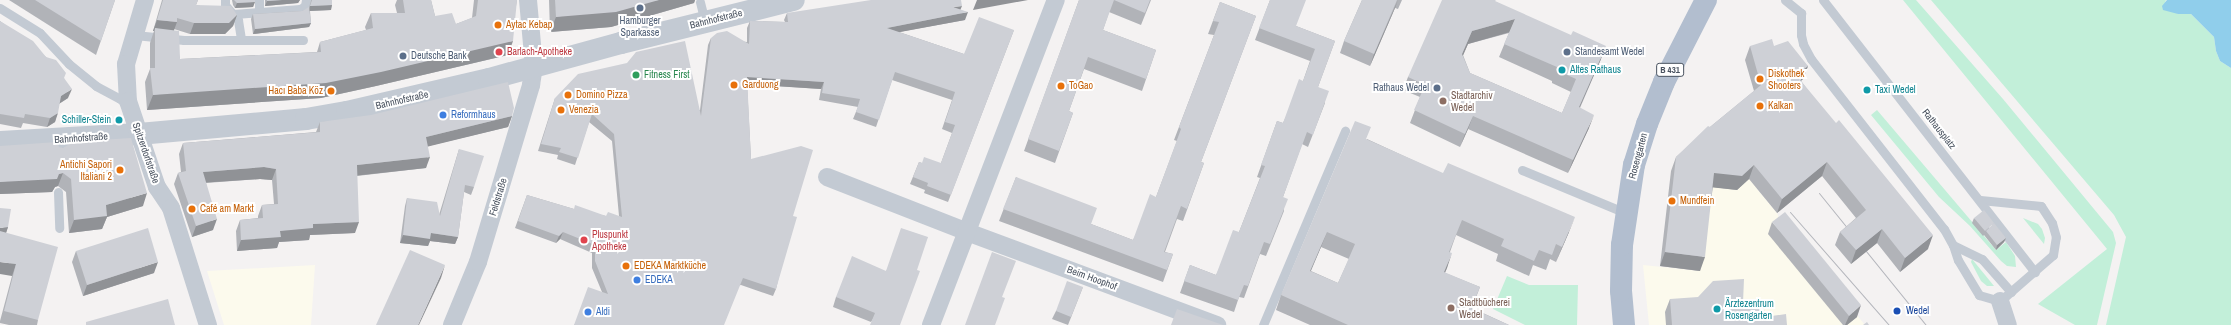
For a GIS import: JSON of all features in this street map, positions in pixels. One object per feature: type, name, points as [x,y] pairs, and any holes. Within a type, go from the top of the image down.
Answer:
[{"type":"main road","name":"Rosengarten","points":[[1624,325],[1621,291],[1622,245],[1634,165],[1647,124],[1664,82],[1706,0]]},
{"type":"street","name":"Spitzerdorfstraße","points":[[145,0],[126,64],[128,101],[157,187],[171,208],[208,325]]},
{"type":"street","points":[[528,0],[534,66]]},
{"type":"street","name":"Bahnhofstraße","points":[[0,142],[58,144],[139,134],[306,119],[347,112],[428,94],[705,22],[772,2],[794,0]]},
{"type":"street","points":[[931,325],[1056,0]]},
{"type":"street","name":"Feldstraße","points":[[452,325],[486,238],[525,107],[534,66]]},
{"type":"street","name":"Beim Hoophof","points":[[827,177],[967,232],[1217,325]]},
{"type":"street","points":[[2005,297],[2008,325]]},
{"type":"lane","points":[[225,0],[225,5],[234,14],[240,27],[241,40]]},
{"type":"lane","points":[[258,0],[259,12]]},
{"type":"lane","points":[[234,14],[300,9],[305,6],[306,0]]},
{"type":"lane","points":[[1785,0],[1801,13],[1801,35],[1803,44],[1811,59],[1944,229],[1953,245],[1958,260],[1979,295],[2005,297],[2036,272],[2052,256],[2056,237],[2052,223],[2041,206],[1980,200]]},
{"type":"lane","name":"Rathausplatz","points":[[1824,0],[2036,272]]},
{"type":"lane","points":[[700,2],[705,22]]},
{"type":"lane","points":[[0,8],[40,33],[69,64],[96,86],[120,99],[128,101]]},
{"type":"lane","points":[[135,35],[184,40],[303,40]]},
{"type":"lane","points":[[1263,325],[1345,131]]},
{"type":"lane","points":[[1522,170],[1626,213]]},
{"type":"lane","points":[[58,192],[59,228]]},
{"type":"lane","points":[[1953,245],[1982,259],[2005,297]]},
{"type":"shaded area","points":[[1752,177],[1757,189],[1777,213],[1781,223],[1865,325],[1649,325],[1643,265],[1700,271],[1709,187]]},
{"type":"shaded area","points":[[315,265],[311,325],[224,325],[207,271]]},
{"type":"green space","points":[[1903,0],[1916,0],[2003,99],[2113,232],[2116,243],[2097,325],[2075,325],[2038,304],[2107,249]]},
{"type":"green space","points":[[1931,0],[2167,0],[2165,1],[2178,14],[2191,14],[2214,37],[2216,51],[2220,61],[2231,68],[2231,325],[2106,325],[2126,237],[2114,215]]},
{"type":"green space","points":[[1877,110],[1996,250],[2006,242],[2015,256],[2016,267],[2007,266],[2001,261],[1970,226],[1939,197],[1871,115]]},
{"type":"green space","points":[[2023,218],[2038,224],[2042,229],[2045,238],[2044,244]]},
{"type":"green space","points":[[1972,259],[1994,286],[1987,286],[1981,281],[1971,262]]},
{"type":"green space","points":[[1507,276],[1529,285],[1578,285],[1577,325],[1525,325],[1493,309]]},
{"type":"water","points":[[2167,0],[2231,0],[2231,68],[2220,61],[2216,51],[2214,37],[2191,14],[2178,14],[2163,10],[2162,6]]},
{"type":"building","points":[[35,0],[115,0],[101,41]]},
{"type":"building","points":[[163,0],[198,0],[196,5],[231,6],[237,15],[229,23],[194,23],[177,18],[177,22],[157,20]]},
{"type":"building","points":[[234,0],[255,0],[255,2],[237,3]]},
{"type":"building","points":[[312,0],[332,0],[332,5],[310,6]]},
{"type":"building","points":[[403,0],[431,0],[435,16],[452,13],[456,24],[476,16],[478,0],[517,0],[513,41],[381,72],[326,83],[153,95],[150,68],[155,68],[155,28],[179,31],[180,59],[321,52],[320,42],[373,28],[371,13],[405,13]]},
{"type":"building","points":[[555,0],[659,0],[616,12],[556,17]]},
{"type":"building","points":[[871,0],[961,0],[962,6],[953,7],[968,12],[887,28],[964,54],[979,17],[1014,30],[951,195],[927,186],[928,183],[913,177],[919,162],[922,163],[924,157],[941,163],[955,125],[945,122],[955,92],[895,72],[879,120],[856,112],[860,99],[822,93],[824,82],[747,77],[751,159],[801,146],[813,150],[793,216],[797,217],[776,289],[743,278],[724,325],[574,325],[588,287],[608,294],[595,261],[595,245],[563,232],[559,236],[518,221],[527,195],[574,209],[575,205],[606,216],[608,212],[622,217],[614,134],[592,114],[578,158],[559,152],[561,148],[541,144],[555,98],[578,74],[627,63],[636,52],[685,41],[701,116],[711,38],[717,33],[727,31],[749,44],[750,21],[788,22],[787,13]]},
{"type":"building","points":[[1079,0],[1114,0],[1103,30],[1156,50],[1146,79],[1088,57],[1069,111],[1073,113],[1059,151],[1028,139]]},
{"type":"building","points":[[1114,0],[1150,0],[1145,13]]},
{"type":"building","points":[[1270,0],[1306,0],[1296,26],[1335,41],[1318,87],[1329,91],[1313,135],[1307,132],[1283,197],[1288,199],[1270,244],[1264,242],[1248,286],[1244,285],[1238,300],[1184,281],[1190,265],[1216,275],[1233,230],[1239,232],[1265,166],[1261,165],[1277,121],[1283,123],[1299,79],[1303,81],[1315,49],[1259,28]]},
{"type":"building","points":[[1362,0],[1397,0],[1374,54],[1344,41]]},
{"type":"building","points":[[1442,0],[1496,0],[1495,1],[1571,35],[1573,31],[1606,46],[1579,107],[1594,115],[1573,160],[1473,116],[1465,134],[1414,110],[1425,85],[1408,77]],"holes":[[[1515,19],[1504,44],[1557,67],[1556,70],[1576,79],[1562,113],[1470,73],[1462,54],[1472,31]]]},
{"type":"building","points":[[1220,2],[1256,16],[1201,162],[1204,163],[1187,209],[1181,206],[1164,252],[1173,254],[1167,270],[1003,209],[1016,177],[1097,208],[1091,224],[1133,240],[1150,194],[1156,197],[1181,129],[1179,127],[1219,22],[1213,21]]},
{"type":"building","points":[[309,7],[311,23],[255,29],[253,14],[302,11]]},
{"type":"building","points":[[0,21],[33,41],[46,57],[56,60],[66,73],[64,78],[72,89],[61,96],[58,113],[50,118],[25,114],[24,118],[0,114]]},
{"type":"building","points":[[1772,39],[1774,46],[1788,41],[1808,66],[1796,75],[1836,123],[1839,120],[1933,235],[1905,258],[1882,229],[1856,250],[1840,232],[1866,210],[1827,162],[1782,199],[1754,165],[1742,176],[1714,173],[1705,257],[1665,252],[1676,157],[1708,126],[1710,127],[1761,85],[1750,46]]},
{"type":"building","points":[[508,82],[514,108],[512,116],[426,137],[430,157],[357,165],[359,222],[313,224],[313,228],[280,231],[281,237],[241,240],[240,220],[263,218],[262,205],[278,204],[276,169],[264,167],[203,172],[217,219],[196,226],[178,173],[186,171],[183,143],[320,132],[320,122],[371,115]]},
{"type":"building","points":[[1355,121],[1371,127],[1366,139],[1443,173],[1448,163],[1575,217],[1562,247],[1556,244],[1552,255],[1539,250],[1534,261],[1501,246],[1504,239],[1462,220],[1449,252],[1452,253],[1444,272],[1480,287],[1471,308],[1509,325],[1348,325],[1281,295]],"holes":[[[1327,232],[1355,244],[1338,283],[1310,271]]]},
{"type":"building","points":[[131,138],[147,193],[106,205],[107,216],[74,220],[71,179],[63,173],[59,174],[57,179],[0,182],[0,146],[57,142],[59,147],[63,148],[68,145],[69,142]]},
{"type":"building","points":[[459,149],[484,156],[474,187],[465,185],[458,237],[431,233],[430,239],[403,235],[407,198],[437,202],[440,216]]},
{"type":"building","points":[[0,208],[11,209],[8,227],[0,228]]},
{"type":"building","points":[[1984,210],[1994,223],[1985,231],[1974,218]]},
{"type":"building","points":[[1785,212],[1861,305],[1849,316],[1772,222]]},
{"type":"building","points":[[1994,223],[2006,238],[1997,245],[1986,231]]},
{"type":"building","points":[[148,228],[158,262],[87,285],[76,251]]},
{"type":"building","points":[[901,228],[928,237],[917,270],[920,271],[900,325],[870,325],[875,313],[836,297],[852,256],[886,271]]},
{"type":"building","points":[[0,231],[58,247],[38,320],[4,311],[16,264],[0,262]]},
{"type":"building","points":[[410,250],[445,265],[418,325],[376,325]]},
{"type":"building","points":[[992,252],[1016,261],[1002,297],[1005,298],[995,325],[965,325]]},
{"type":"building","points":[[1744,279],[1743,303],[1763,300],[1765,317],[1786,314],[1787,325],[1672,325],[1670,299],[1698,297],[1713,281]]},
{"type":"building","points":[[1067,281],[1083,287],[1071,317],[1056,311]]},
{"type":"building","points":[[168,299],[175,325],[86,325],[86,322]]},
{"type":"building","points":[[1177,309],[1223,325],[1171,325]]},
{"type":"tram line","points":[[1819,193],[1926,325]]},
{"type":"tram line","points":[[1790,212],[1889,325]]},
{"type":"place","name":"Hamburger Sparkasse","points":[[640,8]]},
{"type":"place","name":"Aytac Kebap","points":[[498,25]]},
{"type":"place","name":"Barlach-Apotheke","points":[[499,52]]},
{"type":"place","name":"Standesamt Wedel","points":[[1567,52]]},
{"type":"place","name":"Deutsche Bank","points":[[403,56]]},
{"type":"place","name":"Altes Rathaus","points":[[1562,70]]},
{"type":"place","name":"Fitness First","points":[[636,75]]},
{"type":"place","name":"Diskothek Shooters","points":[[1760,79]]},
{"type":"place","name":"Garduong","points":[[734,85]]},
{"type":"place","name":"ToGao","points":[[1061,86]]},
{"type":"place","name":"Rathaus Wedel","points":[[1437,88]]},
{"type":"place","name":"Taxi Wedel","points":[[1867,90]]},
{"type":"place","name":"Hacı Baba Köz","points":[[331,91]]},
{"type":"place","name":"Domino Pizza","points":[[568,95]]},
{"type":"place","name":"Stadtarchiv Wedel","points":[[1443,101]]},
{"type":"place","name":"Kalkan","points":[[1760,106]]},
{"type":"place","name":"Venezia","points":[[561,110]]},
{"type":"place","name":"Reformhaus","points":[[443,115]]},
{"type":"place","name":"Schiller-Stein","points":[[119,120]]},
{"type":"place","name":"Antichi Sapori Italiani 2","points":[[120,170]]},
{"type":"place","name":"Mundfein","points":[[1672,201]]},
{"type":"place","name":"Café am Markt","points":[[192,209]]},
{"type":"place","name":"Pluspunkt Apotheke","points":[[584,240]]},
{"type":"place","name":"EDEKA Marktküche","points":[[626,266]]},
{"type":"place","name":"EDEKA","points":[[637,280]]},
{"type":"place","name":"Stadtbücherei Wedel","points":[[1451,308]]},
{"type":"place","name":"Ärztezentrum Rosengarten","points":[[1717,309]]},
{"type":"place","name":"Wedel","points":[[1897,311]]},
{"type":"place","name":"Aldi","points":[[588,312]]}]
